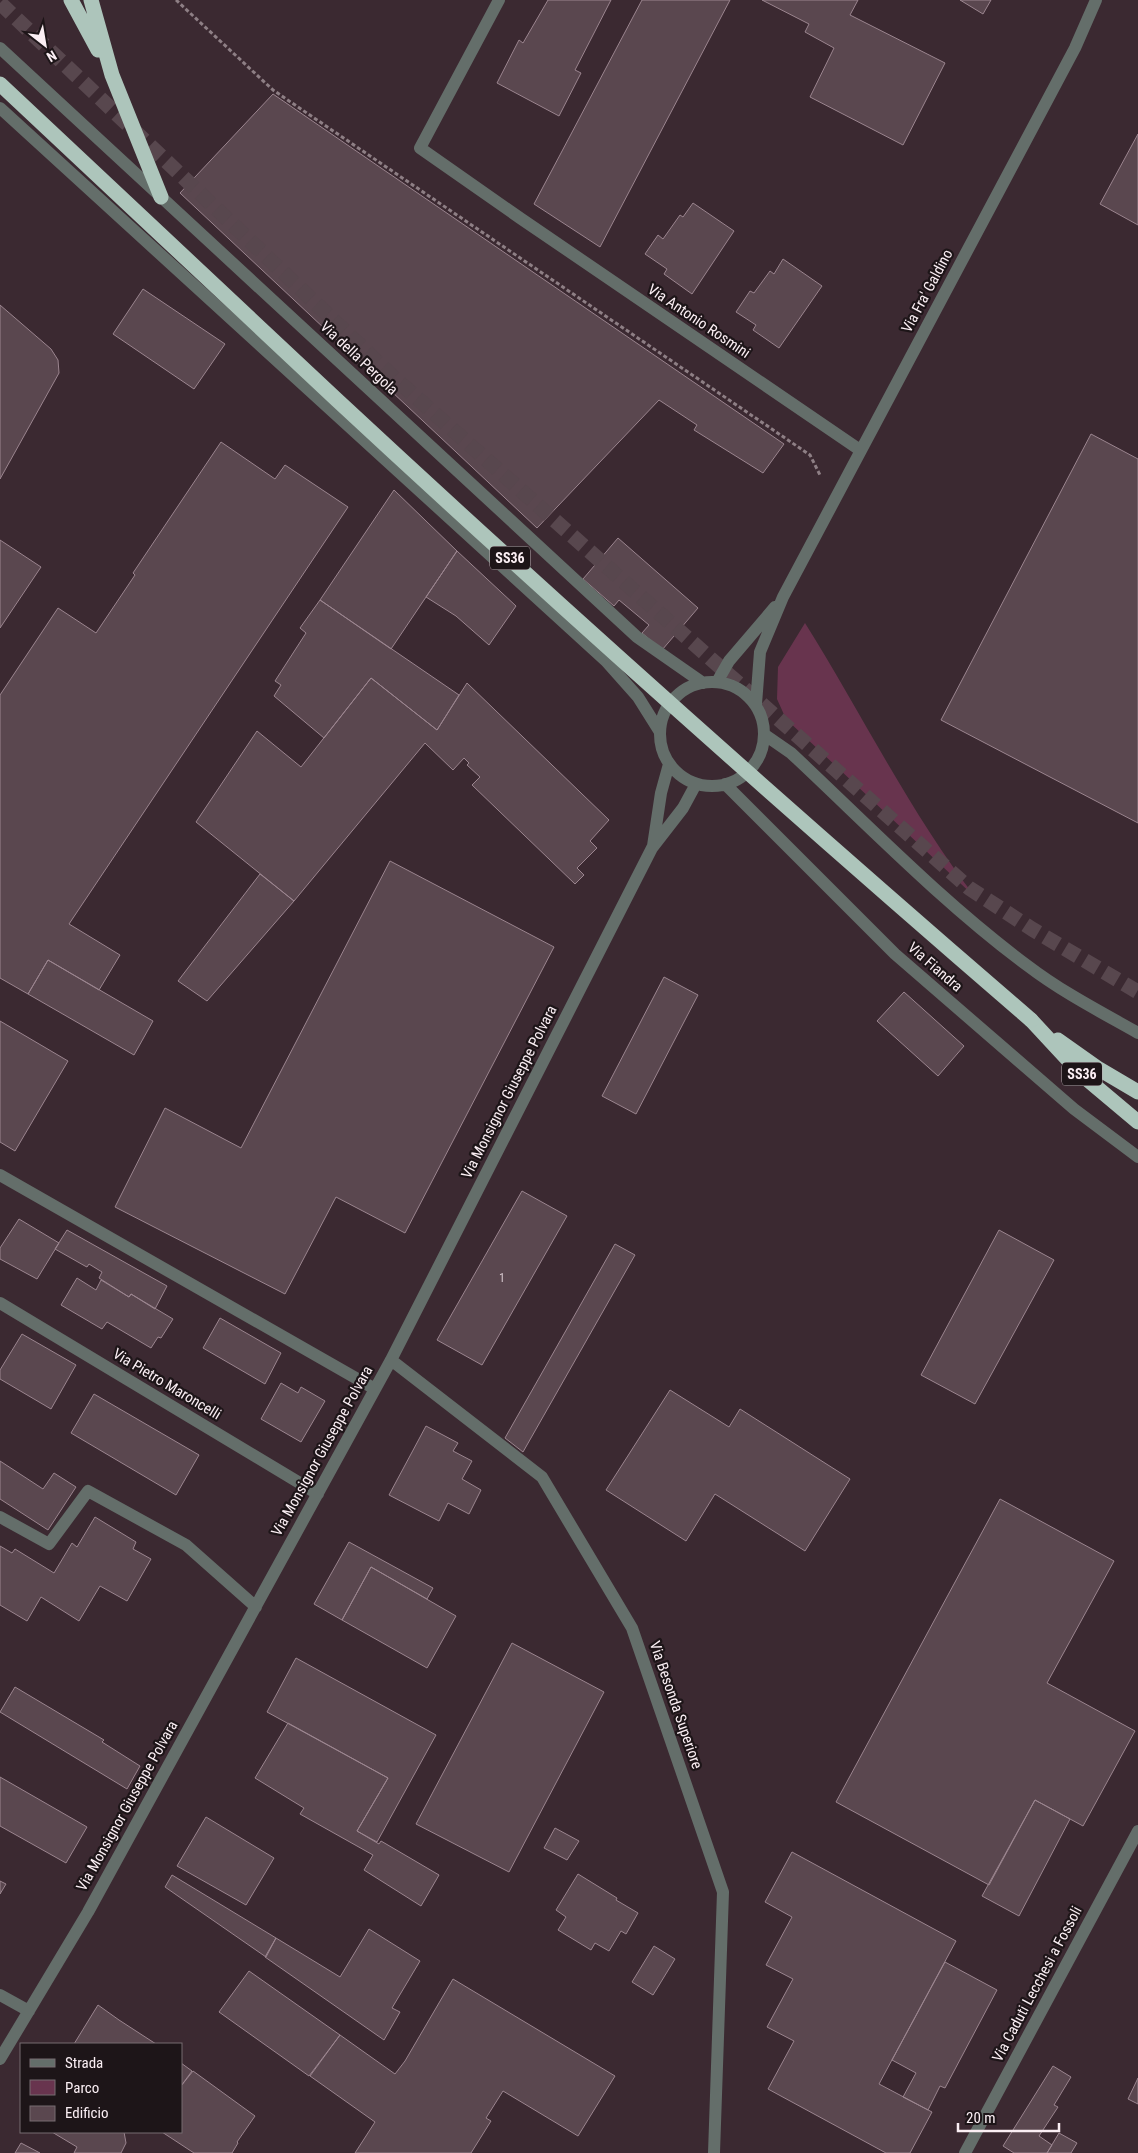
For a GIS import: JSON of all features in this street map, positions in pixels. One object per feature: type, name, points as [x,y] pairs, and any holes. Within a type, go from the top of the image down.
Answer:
[{"type":"highway","points":[[71,0],[112,75]]},
{"type":"highway","points":[[91,0],[112,75],[161,197]]},
{"type":"highway","name":"SS36","points":[[0,84],[337,401],[804,824],[1031,1020],[1099,1068],[1138,1092]]},
{"type":"highway","name":"SS36","points":[[1031,1020],[1082,1075],[1138,1122]]},
{"type":"street","name":"Via Antonio Rosmini","points":[[499,0],[420,148],[860,450]]},
{"type":"street","name":"Via Fra' Galdino","points":[[756,704],[760,652],[783,597],[1075,48],[1096,0]]},
{"type":"street","name":"Via della Pergola","points":[[0,48],[637,637],[702,683]]},
{"type":"street","points":[[0,108],[606,661],[638,697],[660,732]]},
{"type":"street","name":"Via Fra' Galdino","points":[[717,682],[729,661],[783,597]]},
{"type":"street","points":[[717,682],[731,685],[744,692],[756,704],[763,719],[765,735],[762,752],[753,766],[741,778],[725,784],[710,786],[696,784],[680,776],[669,764],[662,749],[660,732],[664,715],[672,700],[686,689],[702,683],[717,682]]},
{"type":"street","points":[[765,735],[791,753],[970,920],[1022,961],[1095,1009],[1138,1033]]},
{"type":"street","name":"Via Monsignor Giuseppe Polvara","points":[[652,848],[661,793],[669,764]]},
{"type":"street","name":"Via Monsignor Giuseppe Polvara","points":[[0,2059],[88,1912],[318,1494],[391,1360],[652,848],[682,808],[696,784]]},
{"type":"street","name":"Via Fiandra","points":[[725,784],[895,954],[1074,1109],[1138,1158]]},
{"type":"street","points":[[0,1175],[375,1389]]},
{"type":"street","name":"Via Pietro Maroncelli","points":[[0,1302],[318,1494]]},
{"type":"street","name":"Via Besonda Superiore","points":[[391,1360],[542,1477],[632,1628],[723,1892],[714,2153]]},
{"type":"street","points":[[0,1517],[49,1544],[88,1490],[186,1545],[256,1607]]},
{"type":"street","name":"Via Caduti Lecchesi a Fossoli","points":[[965,2153],[1138,1831]]},
{"type":"street","points":[[0,1995],[29,2011]]},
{"type":"path","points":[[176,0],[273,90],[810,455],[820,471],[821,480]]},
{"type":"green space","points":[[805,623],[908,798],[953,867],[977,899],[786,719],[777,699],[778,667]]},
{"type":"building","points":[[548,0],[611,0],[575,70],[581,73],[559,116],[497,83],[519,40],[523,43]]},
{"type":"building","points":[[642,0],[730,0],[600,247],[534,204]]},
{"type":"building","points":[[762,0],[858,0],[850,15],[945,63],[903,145],[810,97],[834,48],[805,32],[809,24]]},
{"type":"building","points":[[960,0],[991,0],[983,14]]},
{"type":"building","points":[[273,94],[784,444],[763,473],[694,430],[697,425],[659,400],[537,528],[180,193]]},
{"type":"building","points":[[1138,134],[1138,225],[1100,204]]},
{"type":"building","points":[[693,203],[734,231],[692,294],[664,274],[667,269],[645,254],[658,235],[663,239],[680,215],[683,217]]},
{"type":"building","points":[[783,259],[822,286],[779,348],[753,330],[756,325],[736,312],[750,291],[754,293],[770,271],[774,274]]},
{"type":"building","points":[[143,289],[225,344],[194,389],[113,334]]},
{"type":"building","points":[[0,305],[51,349],[58,360],[59,373],[0,479]]},
{"type":"building","points":[[1091,434],[1138,459],[1138,823],[941,720]]},
{"type":"building","points":[[221,442],[275,479],[285,465],[348,507],[69,924],[120,955],[99,990],[48,960],[28,994],[0,978],[0,695],[58,608],[96,633],[135,575],[133,573]]},
{"type":"building","points":[[394,490],[457,551],[391,649],[320,600]]},
{"type":"building","points":[[618,538],[698,608],[662,650],[642,633],[649,625],[619,600],[614,606],[583,579]]},
{"type":"building","points":[[0,540],[41,567],[0,628]]},
{"type":"building","points":[[457,551],[516,606],[489,645],[456,616],[426,597]]},
{"type":"building","points":[[320,600],[459,695],[437,730],[371,678],[324,738],[274,696],[281,685],[275,681],[306,633],[300,628]]},
{"type":"building","points":[[371,678],[437,730],[467,683],[609,820],[590,841],[597,848],[577,868],[584,875],[575,884],[472,785],[480,777],[467,765],[469,763],[464,758],[453,770],[425,743],[294,901],[196,822],[257,731],[301,767]]},
{"type":"building","points":[[390,861],[554,947],[405,1233],[336,1197],[285,1294],[115,1207],[165,1108],[241,1148]]},
{"type":"building","points":[[260,874],[294,901],[207,1001],[178,981]]},
{"type":"building","points":[[48,960],[153,1021],[134,1055],[28,994]]},
{"type":"building","points":[[664,977],[698,995],[636,1114],[602,1096]]},
{"type":"building","points":[[904,992],[964,1046],[938,1076],[877,1021]]},
{"type":"building","points":[[0,1021],[68,1061],[15,1151],[0,1142]]},
{"type":"building","points":[[522,1191],[567,1216],[482,1365],[437,1340]]},
{"type":"building","points":[[19,1219],[59,1243],[37,1279],[0,1259],[0,1248]]},
{"type":"building","points":[[67,1230],[167,1286],[155,1309],[131,1294],[129,1297],[99,1278],[102,1272],[89,1264],[87,1267],[55,1249]]},
{"type":"building","points":[[999,1230],[1054,1260],[975,1404],[921,1375]]},
{"type":"building","points":[[615,1244],[635,1255],[523,1452],[505,1438]]},
{"type":"building","points":[[77,1278],[96,1290],[101,1280],[129,1297],[131,1294],[173,1319],[161,1338],[158,1337],[151,1348],[107,1322],[102,1329],[61,1305]]},
{"type":"building","points":[[220,1318],[281,1353],[265,1384],[203,1348]]},
{"type":"building","points":[[22,1334],[76,1365],[51,1409],[0,1379],[0,1370]]},
{"type":"building","points":[[281,1383],[298,1393],[301,1387],[325,1401],[301,1442],[261,1419]]},
{"type":"building","points":[[670,1390],[729,1427],[740,1409],[850,1479],[805,1551],[715,1494],[686,1541],[606,1490]]},
{"type":"building","points":[[94,1394],[199,1455],[176,1495],[71,1433]]},
{"type":"building","points":[[426,1426],[458,1443],[453,1451],[472,1461],[462,1479],[481,1490],[469,1514],[448,1503],[439,1521],[389,1495]]},
{"type":"building","points":[[0,1461],[43,1489],[54,1473],[76,1487],[48,1530],[0,1499]]},
{"type":"building","points":[[1000,1499],[1114,1561],[1047,1683],[1135,1731],[1083,1826],[1035,1800],[989,1885],[836,1802]]},
{"type":"building","points":[[95,1517],[136,1542],[133,1549],[151,1559],[127,1601],[100,1586],[79,1621],[41,1597],[27,1621],[0,1605],[0,1546],[12,1553],[15,1549],[54,1573],[72,1543],[77,1547]]},
{"type":"building","points":[[349,1542],[433,1588],[427,1599],[371,1567],[342,1620],[314,1604]]},
{"type":"building","points":[[371,1567],[456,1616],[427,1668],[342,1620]]},
{"type":"building","points":[[512,1643],[604,1692],[509,1872],[416,1824]]},
{"type":"building","points":[[296,1658],[436,1735],[377,1842],[357,1831],[388,1778],[267,1712]]},
{"type":"building","points":[[15,1687],[104,1740],[102,1742],[140,1766],[127,1789],[0,1712]]},
{"type":"building","points":[[288,1723],[388,1778],[357,1831],[379,1844],[381,1841],[439,1875],[421,1906],[364,1870],[373,1855],[300,1814],[304,1808],[255,1778]]},
{"type":"building","points":[[0,1777],[87,1827],[66,1863],[0,1826]]},
{"type":"building","points":[[1035,1800],[1070,1819],[1019,1916],[982,1896]]},
{"type":"building","points":[[206,1817],[274,1858],[246,1905],[177,1866]]},
{"type":"building","points":[[555,1828],[579,1841],[567,1860],[544,1848]]},
{"type":"building","points":[[792,1852],[956,1941],[879,2084],[932,2112],[910,2153],[886,2153],[768,2089],[794,2041],[767,2027],[793,1979],[766,1965],[792,1917],[765,1902]]},
{"type":"building","points":[[578,1874],[638,1913],[626,1934],[621,1931],[609,1951],[595,1943],[591,1950],[558,1930],[566,1917],[556,1910]]},
{"type":"building","points":[[172,1875],[276,1938],[266,1957],[165,1887]]},
{"type":"building","points":[[0,1881],[6,1884],[0,1894]]},
{"type":"building","points":[[369,1929],[420,1961],[392,2008],[400,2012],[384,2040],[265,1957],[276,1938],[340,1977]]},
{"type":"building","points":[[654,1946],[675,1959],[653,1995],[632,1982]]},
{"type":"building","points":[[945,1962],[997,1990],[945,2088],[940,2086],[928,2110],[903,2097],[916,2073],[892,2060]]},
{"type":"building","points":[[249,1971],[340,2035],[309,2076],[219,2012]]},
{"type":"building","points":[[453,1979],[615,2076],[578,2136],[503,2091],[486,2118],[491,2121],[471,2153],[355,2153],[375,2122],[310,2076],[340,2035],[395,2074],[405,2061]]},
{"type":"building","points":[[98,2005],[154,2043],[75,2043]]},
{"type":"building","points":[[182,2064],[192,2071],[182,2085]]},
{"type":"building","points":[[1053,2066],[1071,2077],[1054,2105],[1058,2107],[1039,2136],[1052,2145],[1047,2153],[1014,2153],[1003,2146]]},
{"type":"building","points":[[193,2071],[255,2116],[237,2142],[232,2153],[194,2153],[164,2133],[182,2133],[182,2085]]},
{"type":"building","points":[[1138,2078],[1138,2104],[1128,2099]]},
{"type":"building","points":[[54,2133],[124,2133],[126,2143],[121,2153],[74,2153],[77,2147]]},
{"type":"building","points":[[1059,2133],[1077,2143],[1071,2153],[1047,2153]]},
{"type":"building","points":[[21,2143],[40,2153],[15,2153]]},
{"type":"tunnel","points":[[0,3],[391,375],[969,888],[1032,929],[1138,992]]}]
